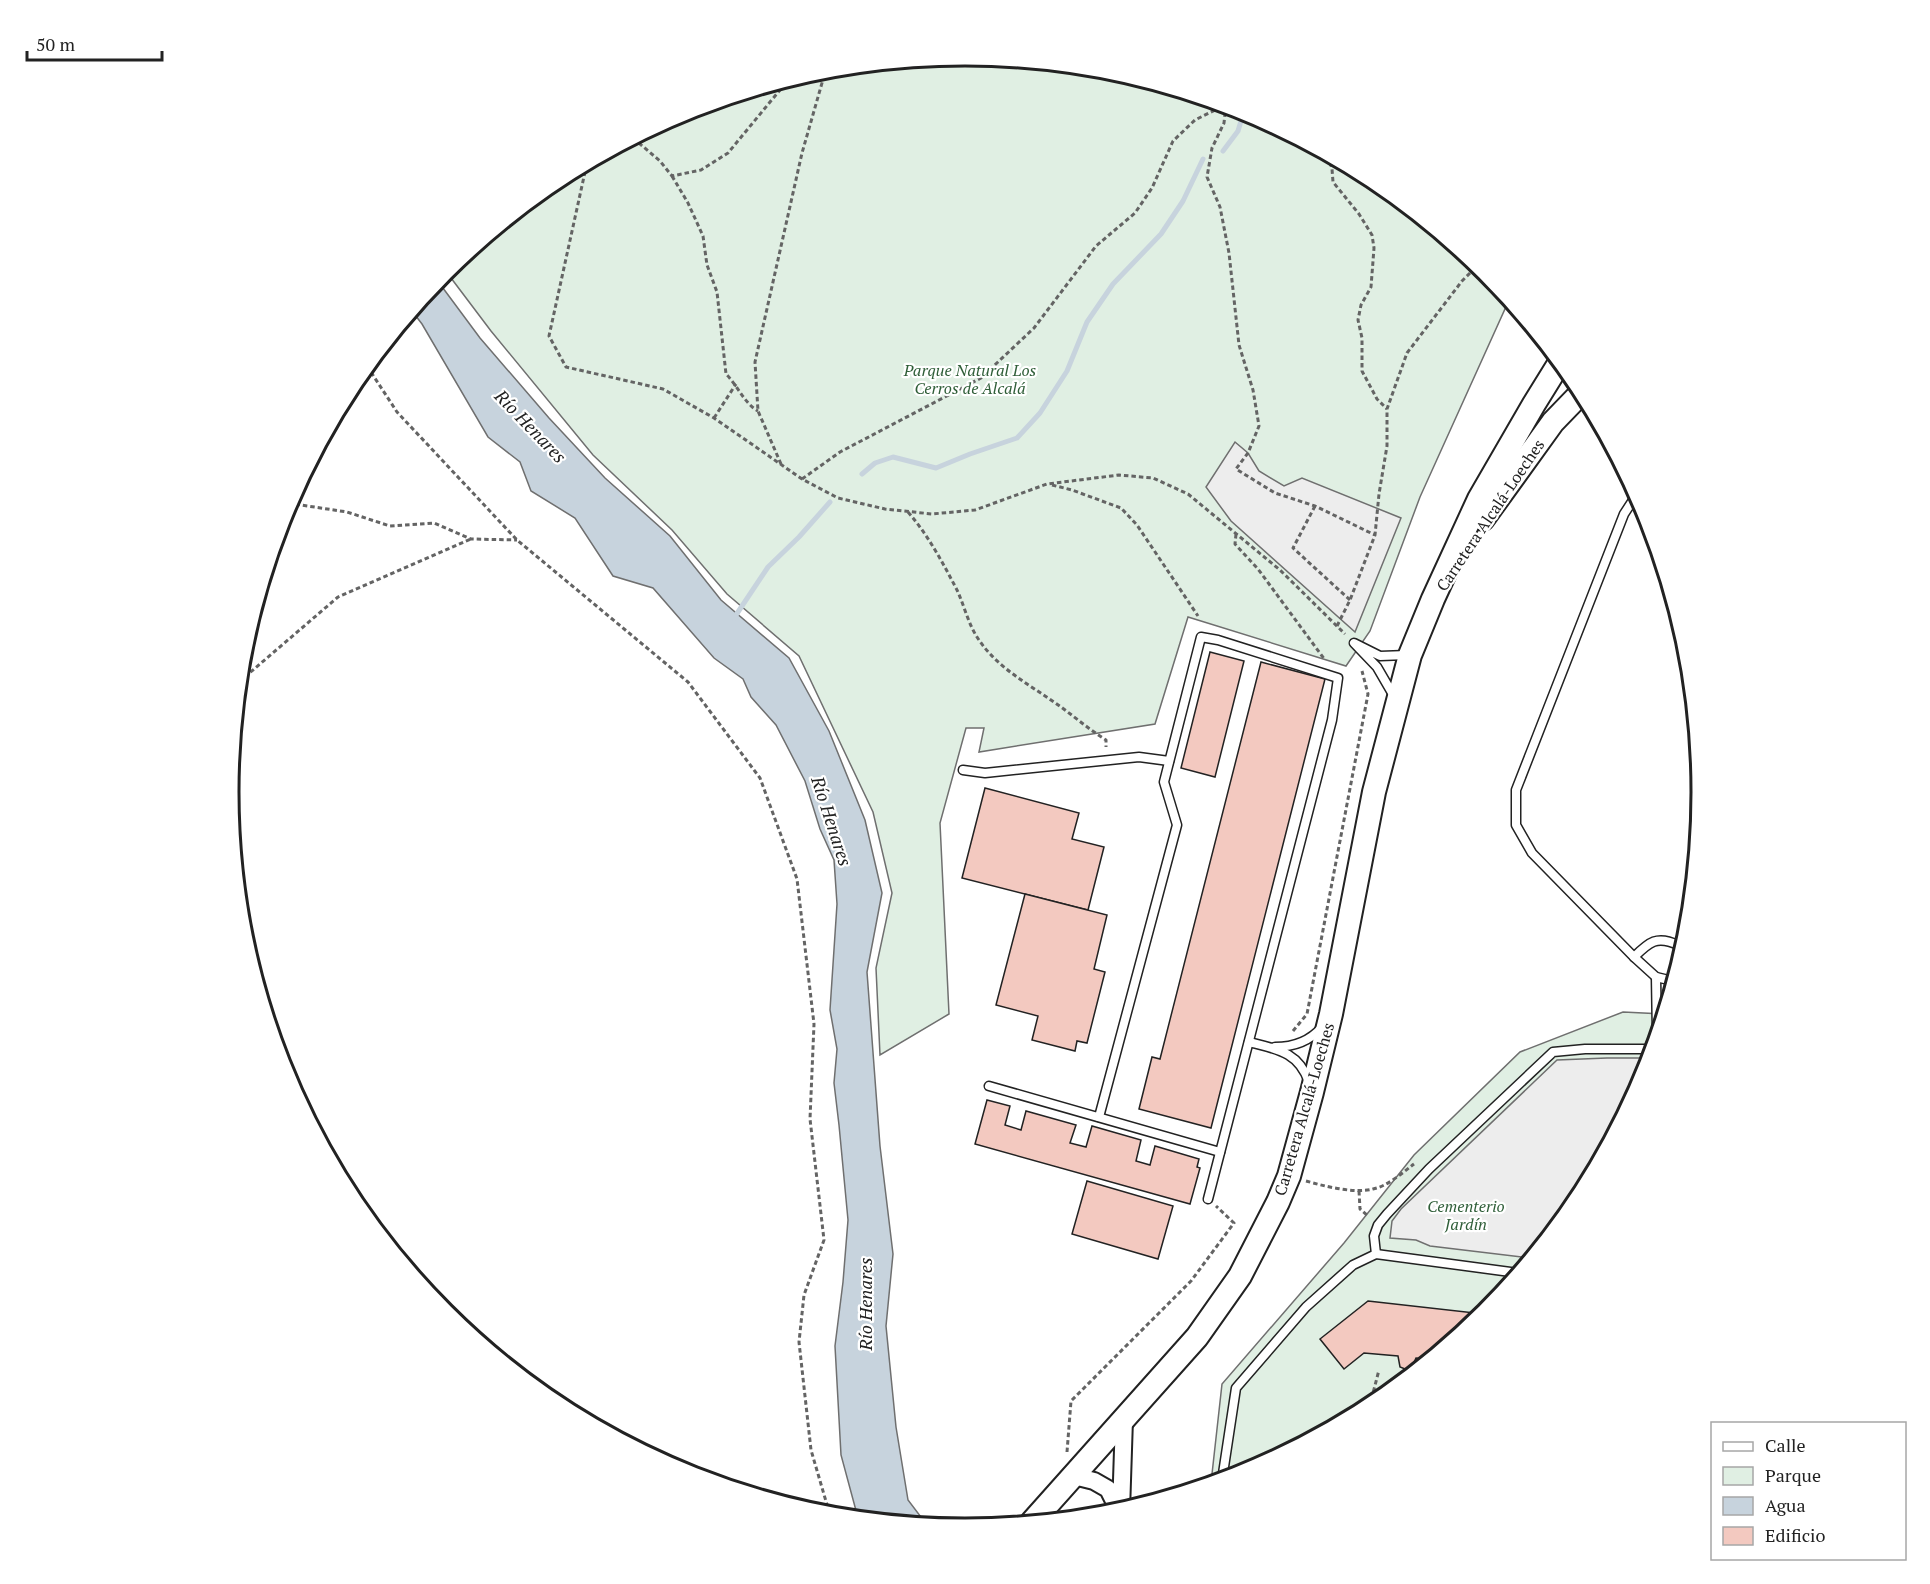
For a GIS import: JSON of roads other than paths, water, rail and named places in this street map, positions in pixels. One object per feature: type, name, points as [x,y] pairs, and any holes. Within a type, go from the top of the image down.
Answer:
[{"type":"main road","name":"Carretera Alcalá-Loeches","points":[[1038,1514],[1068,1472],[1124,1419],[1197,1336],[1240,1276],[1278,1202],[1289,1176],[1312,1092],[1330,1014],[1374,792],[1410,655],[1479,499],[1555,370]]},
{"type":"main road","name":"Carretera Alcalá-Loeches","points":[[1433,599],[1491,506],[1553,422],[1575,399]]},
{"type":"street","points":[[1120,1501],[1124,1419]]},
{"type":"street","points":[[1068,1472],[1094,1481],[1108,1489],[1115,1502]]},
{"type":"lane","points":[[1631,503],[1624,514],[1515,790],[1515,825],[1532,853],[1634,957],[1656,977],[1666,979]]},
{"type":"lane","points":[[1099,1117],[1177,825],[1164,782],[1201,637],[1218,640],[1338,678],[1332,720],[1208,1199]]},
{"type":"lane","points":[[1397,702],[1377,667],[1354,643],[1380,656],[1410,655]]},
{"type":"lane","points":[[963,770],[985,773],[1139,757],[1169,761]]},
{"type":"lane","points":[[1634,957],[1646,945],[1658,940],[1667,940],[1675,944]]},
{"type":"lane","points":[[1656,977],[1657,1009]]},
{"type":"lane","points":[[1249,1042],[1271,1047],[1284,1047],[1305,1042],[1320,1030],[1330,1014]]},
{"type":"lane","points":[[1271,1047],[1298,1061],[1305,1070],[1312,1092]]},
{"type":"lane","points":[[1376,1254],[1374,1236],[1378,1225],[1387,1214],[1429,1169],[1553,1052],[1585,1048],[1644,1049]]},
{"type":"lane","points":[[989,1086],[1220,1152]]},
{"type":"lane","points":[[1224,1470],[1236,1388],[1305,1307],[1353,1265],[1376,1254],[1510,1272]]},
{"type":"water","name":"Río Henares","points":[[443,288],[480,338],[549,418],[605,478],[670,536],[721,600],[789,658],[829,731],[865,820],[882,893],[867,972],[880,1146],[893,1254],[886,1326],[896,1427],[908,1500],[920,1516],[856,1510],[841,1455],[835,1346],[848,1220],[834,1083],[837,1049],[830,1010],[837,904],[834,860],[820,829],[805,781],[776,725],[751,697],[743,679],[714,658],[653,588],[613,576],[575,518],[531,491],[520,462],[488,437],[416,316]]},
{"type":"waterway","points":[[1223,151],[1238,131],[1242,121]]},
{"type":"waterway","points":[[862,474],[875,463],[893,457],[936,468],[1017,438],[1040,413],[1067,371],[1087,322],[1113,284],[1161,234],[1183,201],[1203,159]]},
{"type":"waterway","points":[[734,618],[768,567],[830,502]]},
{"type":"park label","name":"Parque Natural Los Cerros de Alcalá","points":[[970,379]]},
{"type":"park label","name":"Cementerio Jardín","points":[[1466,1215]]}]
